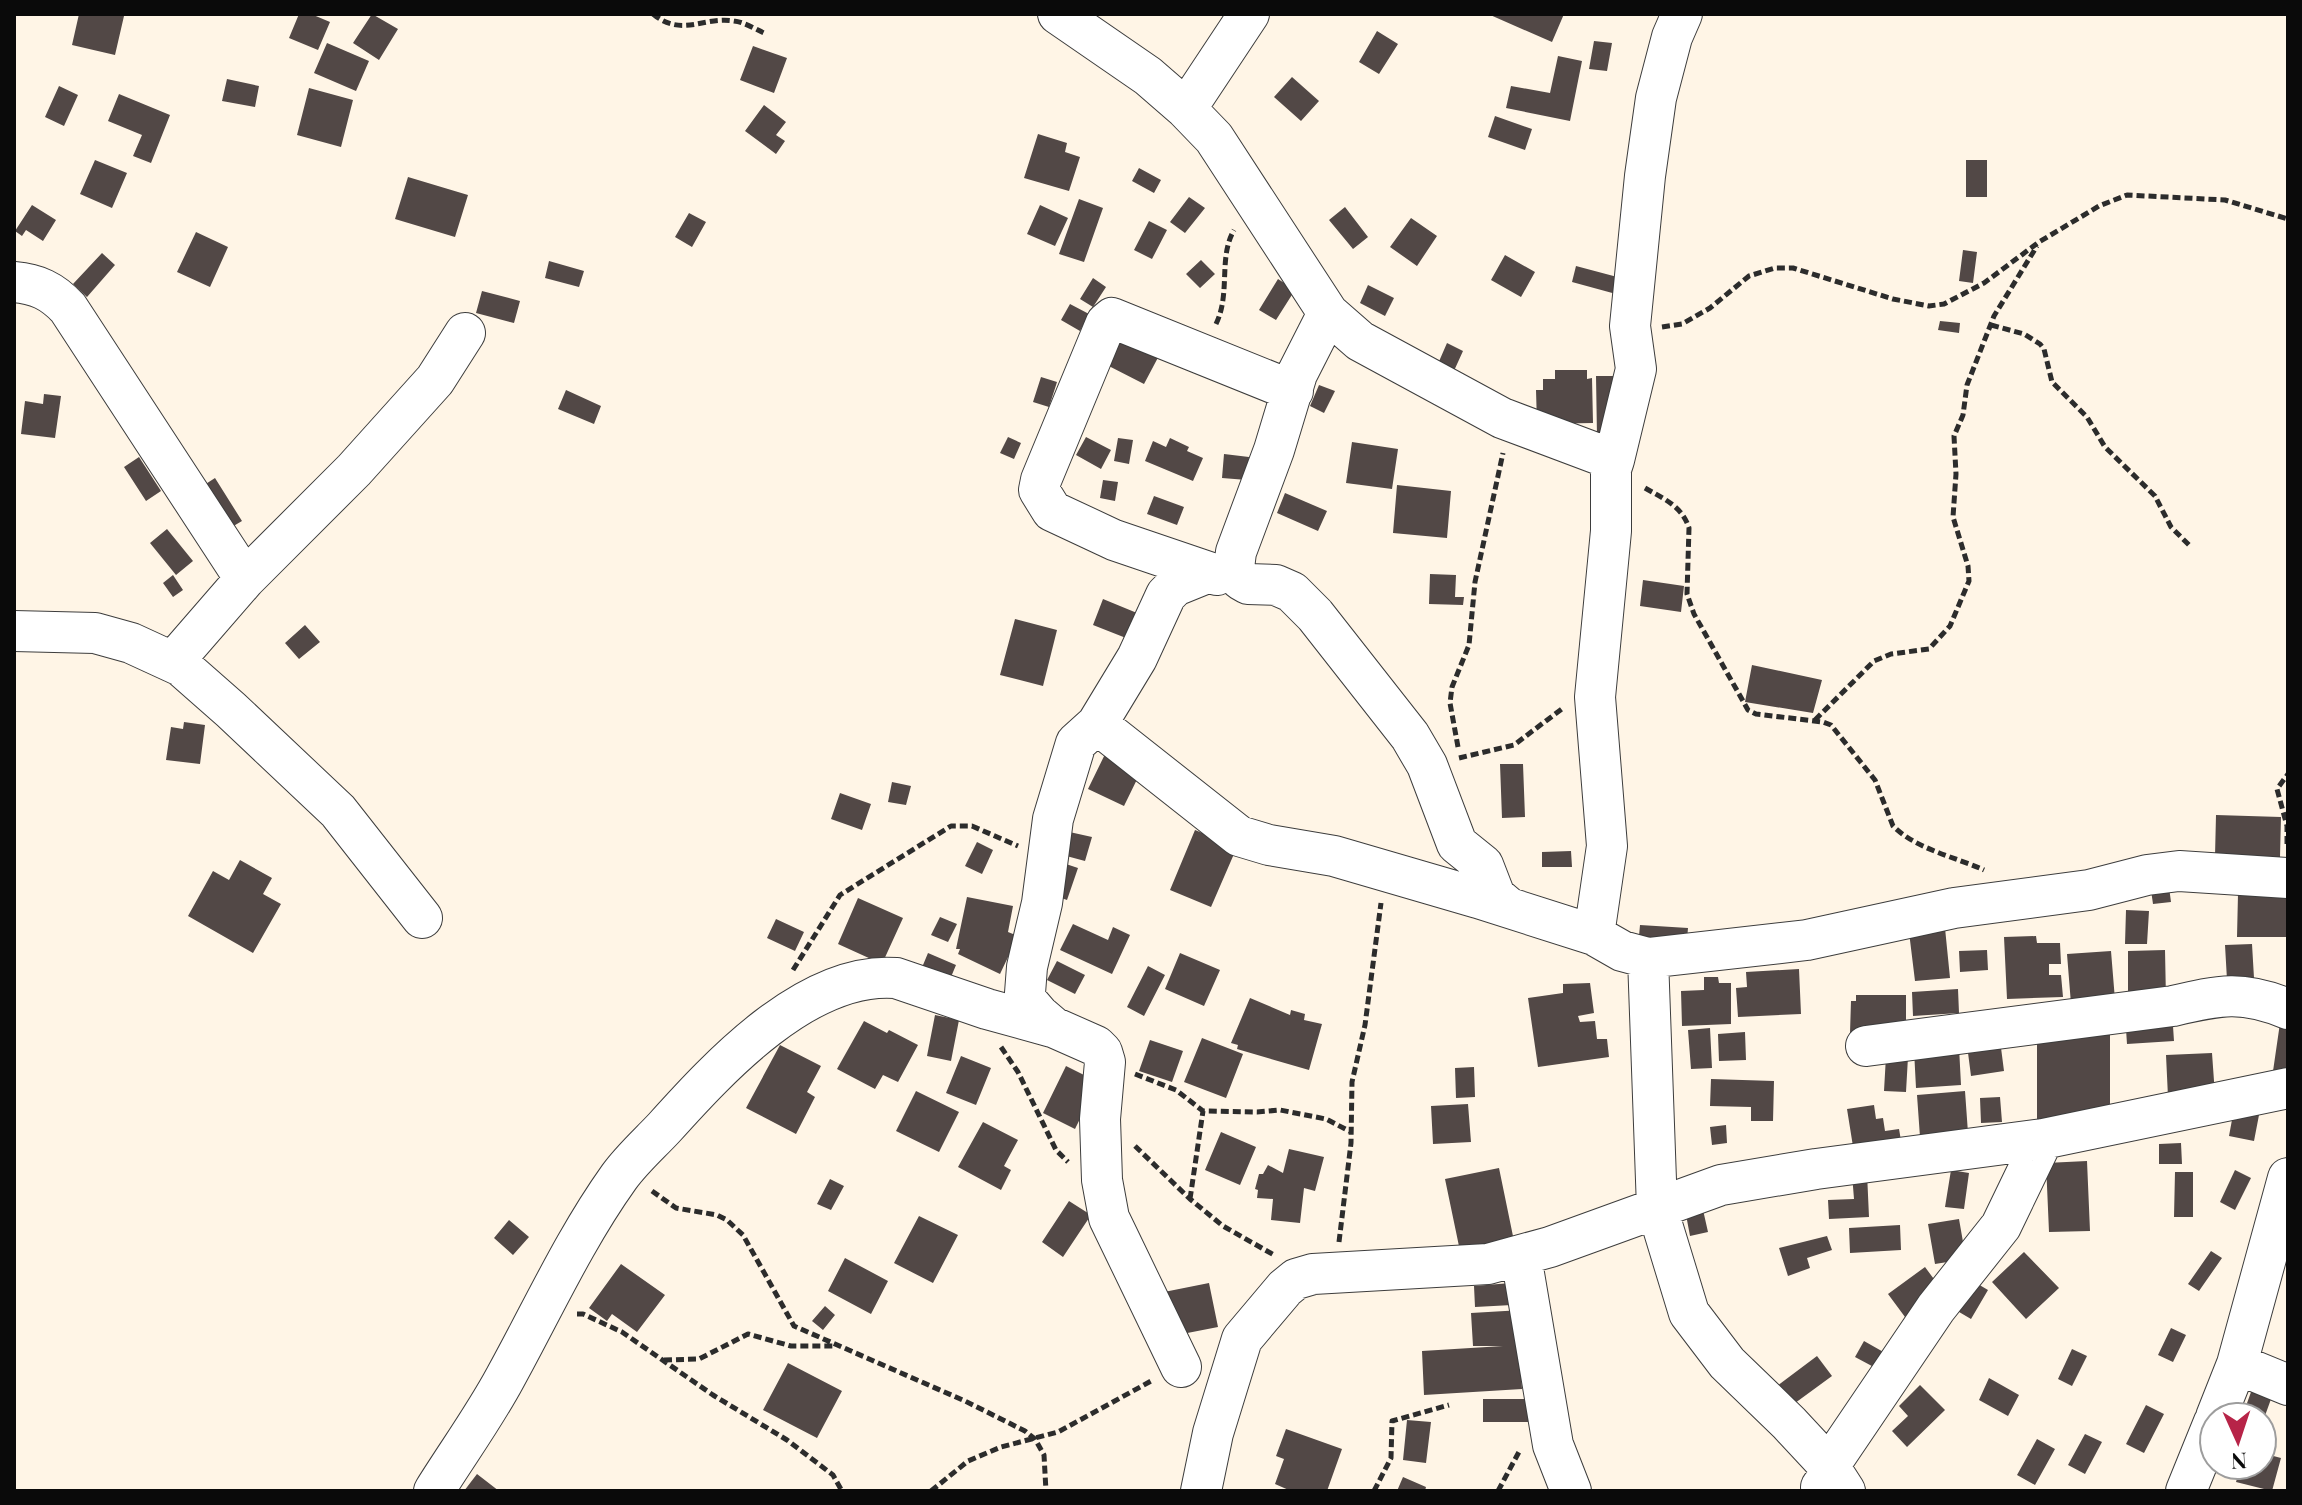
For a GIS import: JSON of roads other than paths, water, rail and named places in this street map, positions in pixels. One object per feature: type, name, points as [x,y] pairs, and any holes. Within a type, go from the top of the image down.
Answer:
[{"type":"street","points":[[1058,14],[1148,76],[1214,138],[1328,313],[1360,341],[1510,421],[1612,464]]},
{"type":"street","points":[[1186,109],[1249,14]]},
{"type":"street","points":[[1594,935],[1607,846],[1595,697],[1611,531],[1612,464],[1636,369],[1630,326],[1656,98],[1672,37],[1682,14]]},
{"type":"street","points":[[14,282],[53,292],[68,308],[245,579]]},
{"type":"street","points":[[1053,1027],[1027,1001],[1027,967],[1042,903],[1053,819],[1076,743],[1097,724],[1137,658],[1166,595],[1175,586],[1224,577],[1234,568],[1234,560],[1297,374],[1328,313]]},
{"type":"street","points":[[1293,391],[1112,318],[1106,323],[1039,490],[1042,499],[1052,511],[1114,540],[1224,577],[1248,584],[1276,585],[1292,592],[1315,615],[1410,736],[1444,761],[1457,844],[1483,865],[1495,896],[1508,907]]},
{"type":"street","points":[[173,662],[245,579],[354,470],[435,380],[465,333]]},
{"type":"street","points":[[14,631],[95,633],[131,643],[173,662],[231,710],[338,811],[422,918]]},
{"type":"street","points":[[1097,724],[1239,836],[1269,845],[1334,856],[1508,907],[1594,935],[1622,951],[1648,958],[1807,940],[1954,908],[2089,890],[2147,875],[2179,871],[2288,878]]},
{"type":"street","points":[[1648,958],[1657,1208],[1689,1313],[1727,1363],[1789,1423],[1830,1483],[1936,1308],[2001,1226],[2043,1139]]},
{"type":"street","points":[[434,1491],[504,1380],[552,1286],[626,1169],[703,1084],[769,1027],[814,998],[847,983],[881,977],[896,978],[987,1009],[1053,1027],[1096,1046],[1102,1052],[1105,1062],[1100,1124],[1103,1186],[1109,1218],[1181,1367]]},
{"type":"street","points":[[1866,1046],[2173,1006],[2221,994],[2244,996],[2288,1009]]},
{"type":"street","points":[[1201,1491],[1213,1433],[1242,1339],[1296,1279],[1324,1273],[1488,1264],[1521,1256],[1721,1185],[1816,1169],[2043,1139],[2288,1088]]},
{"type":"street","points":[[2222,1401],[2237,1364],[2286,1194]]},
{"type":"street","points":[[1521,1256],[1553,1445],[1571,1491]]},
{"type":"street","points":[[2237,1364],[2288,1385]]},
{"type":"street","points":[[2186,1491],[2198,1461]]}]
